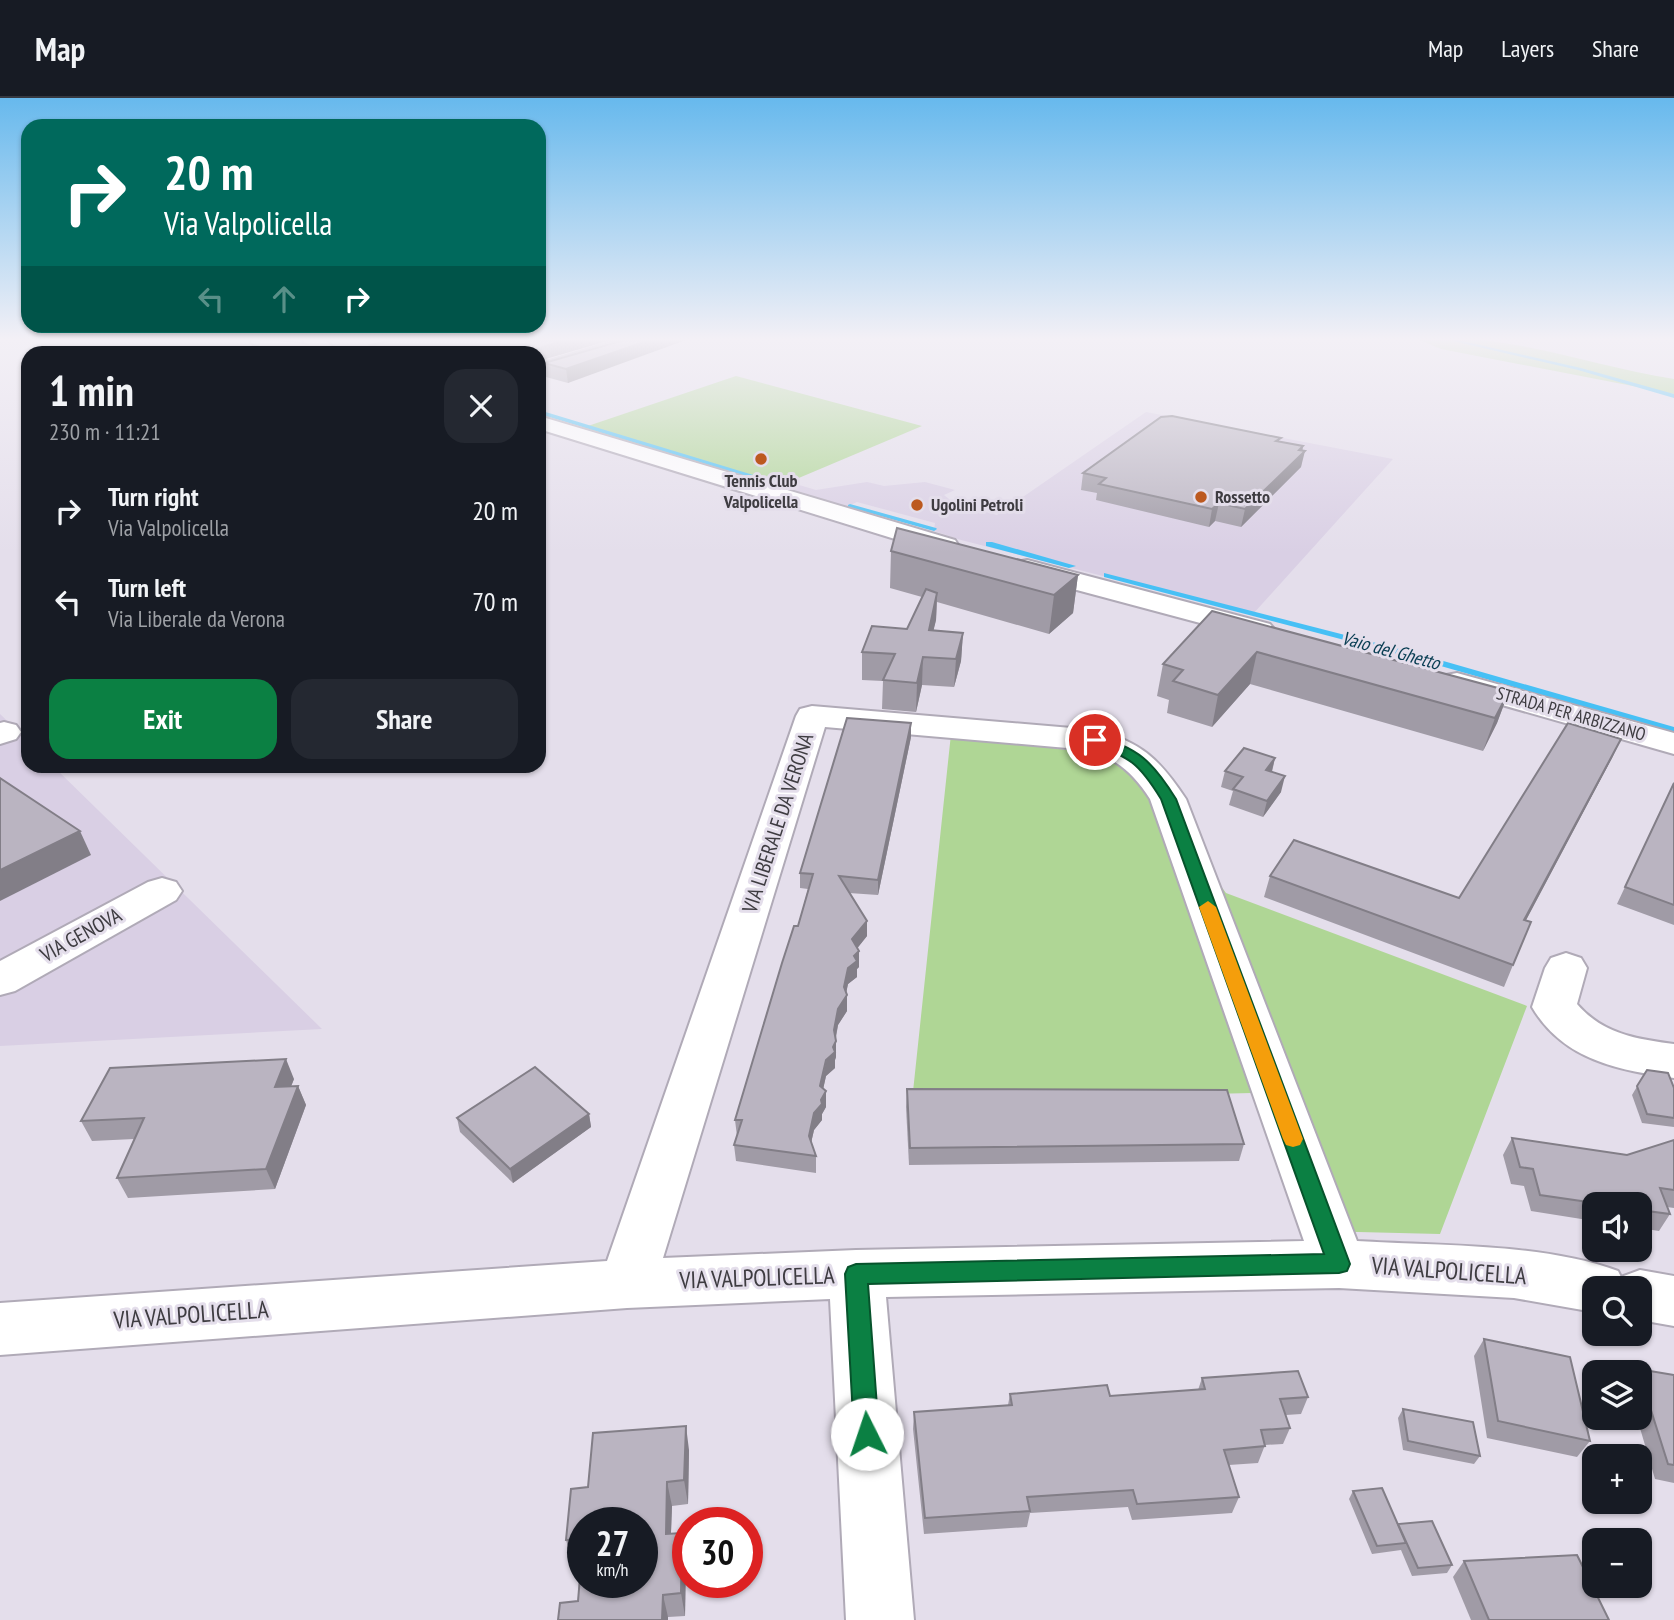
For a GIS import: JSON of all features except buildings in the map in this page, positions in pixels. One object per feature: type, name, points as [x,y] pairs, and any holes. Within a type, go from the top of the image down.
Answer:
[{"type":"street","points":[[546,424],[911,537],[1283,636]]},
{"type":"street","name":"STRADA PER ARBIZZANO","points":[[1431,675],[1674,744]]},
{"type":"street","name":"VIA LIBERALE DA VERONA","points":[[627,1284],[813,716],[1095,740],[1128,751],[1151,771],[1168,799],[1339,1264]]},
{"type":"street","name":"VIA GENOVA","points":[[0,980],[162,891]]},
{"type":"street","points":[[1566,968],[1555,1007],[1569,1027],[1586,1040],[1625,1055],[1674,1061]]},
{"type":"street","name":"VIA VALPOLICELLA","points":[[0,1329],[627,1284],[856,1274],[1339,1264],[1514,1274],[1582,1285]]},
{"type":"street","points":[[856,1274],[880,1620]]},
{"type":"street","points":[[1652,1297],[1674,1301]]},
{"type":"shaded area","points":[[1146,412],[1393,459],[1253,614],[961,540],[934,531],[935,523],[857,502],[844,508],[777,489],[799,485],[816,490],[867,482],[884,486],[925,482],[955,490],[944,495],[954,503],[997,515]]},
{"type":"shaded area","points":[[0,714],[21,734],[21,773],[60,773],[322,1029],[0,1046]]},
{"type":"green space","name":"Tennis Club Valpolicella","points":[[632,411],[866,411],[922,426],[775,488],[579,429]]},
{"type":"green space","points":[[951,734],[1126,758],[1226,893],[1527,1006],[1440,1234],[1317,1231],[1252,1093],[912,1101]]},
{"type":"waterway","name":"Vaio del Ghetto","points":[[546,414],[784,486]]},
{"type":"waterway","name":"Vaio del Ghetto","points":[[850,506],[934,529]]},
{"type":"waterway","name":"Vaio del Ghetto","points":[[989,544],[1072,566]]},
{"type":"waterway","name":"Vaio del Ghetto","points":[[1107,575],[1416,656],[1674,730]]},
{"type":"slow traffic","points":[[1208,907],[1293,1139]]},
{"type":"place","name":"Tennis Club Valpolicella","points":[[761,459]]},
{"type":"place","name":"Rossetto","points":[[1201,497]]},
{"type":"place","name":"Ugolini Petroli","points":[[917,505]]},
{"type":"route","points":[[867,1434],[856,1274],[1339,1264],[1168,799],[1151,771],[1128,751],[1095,740]]}]
